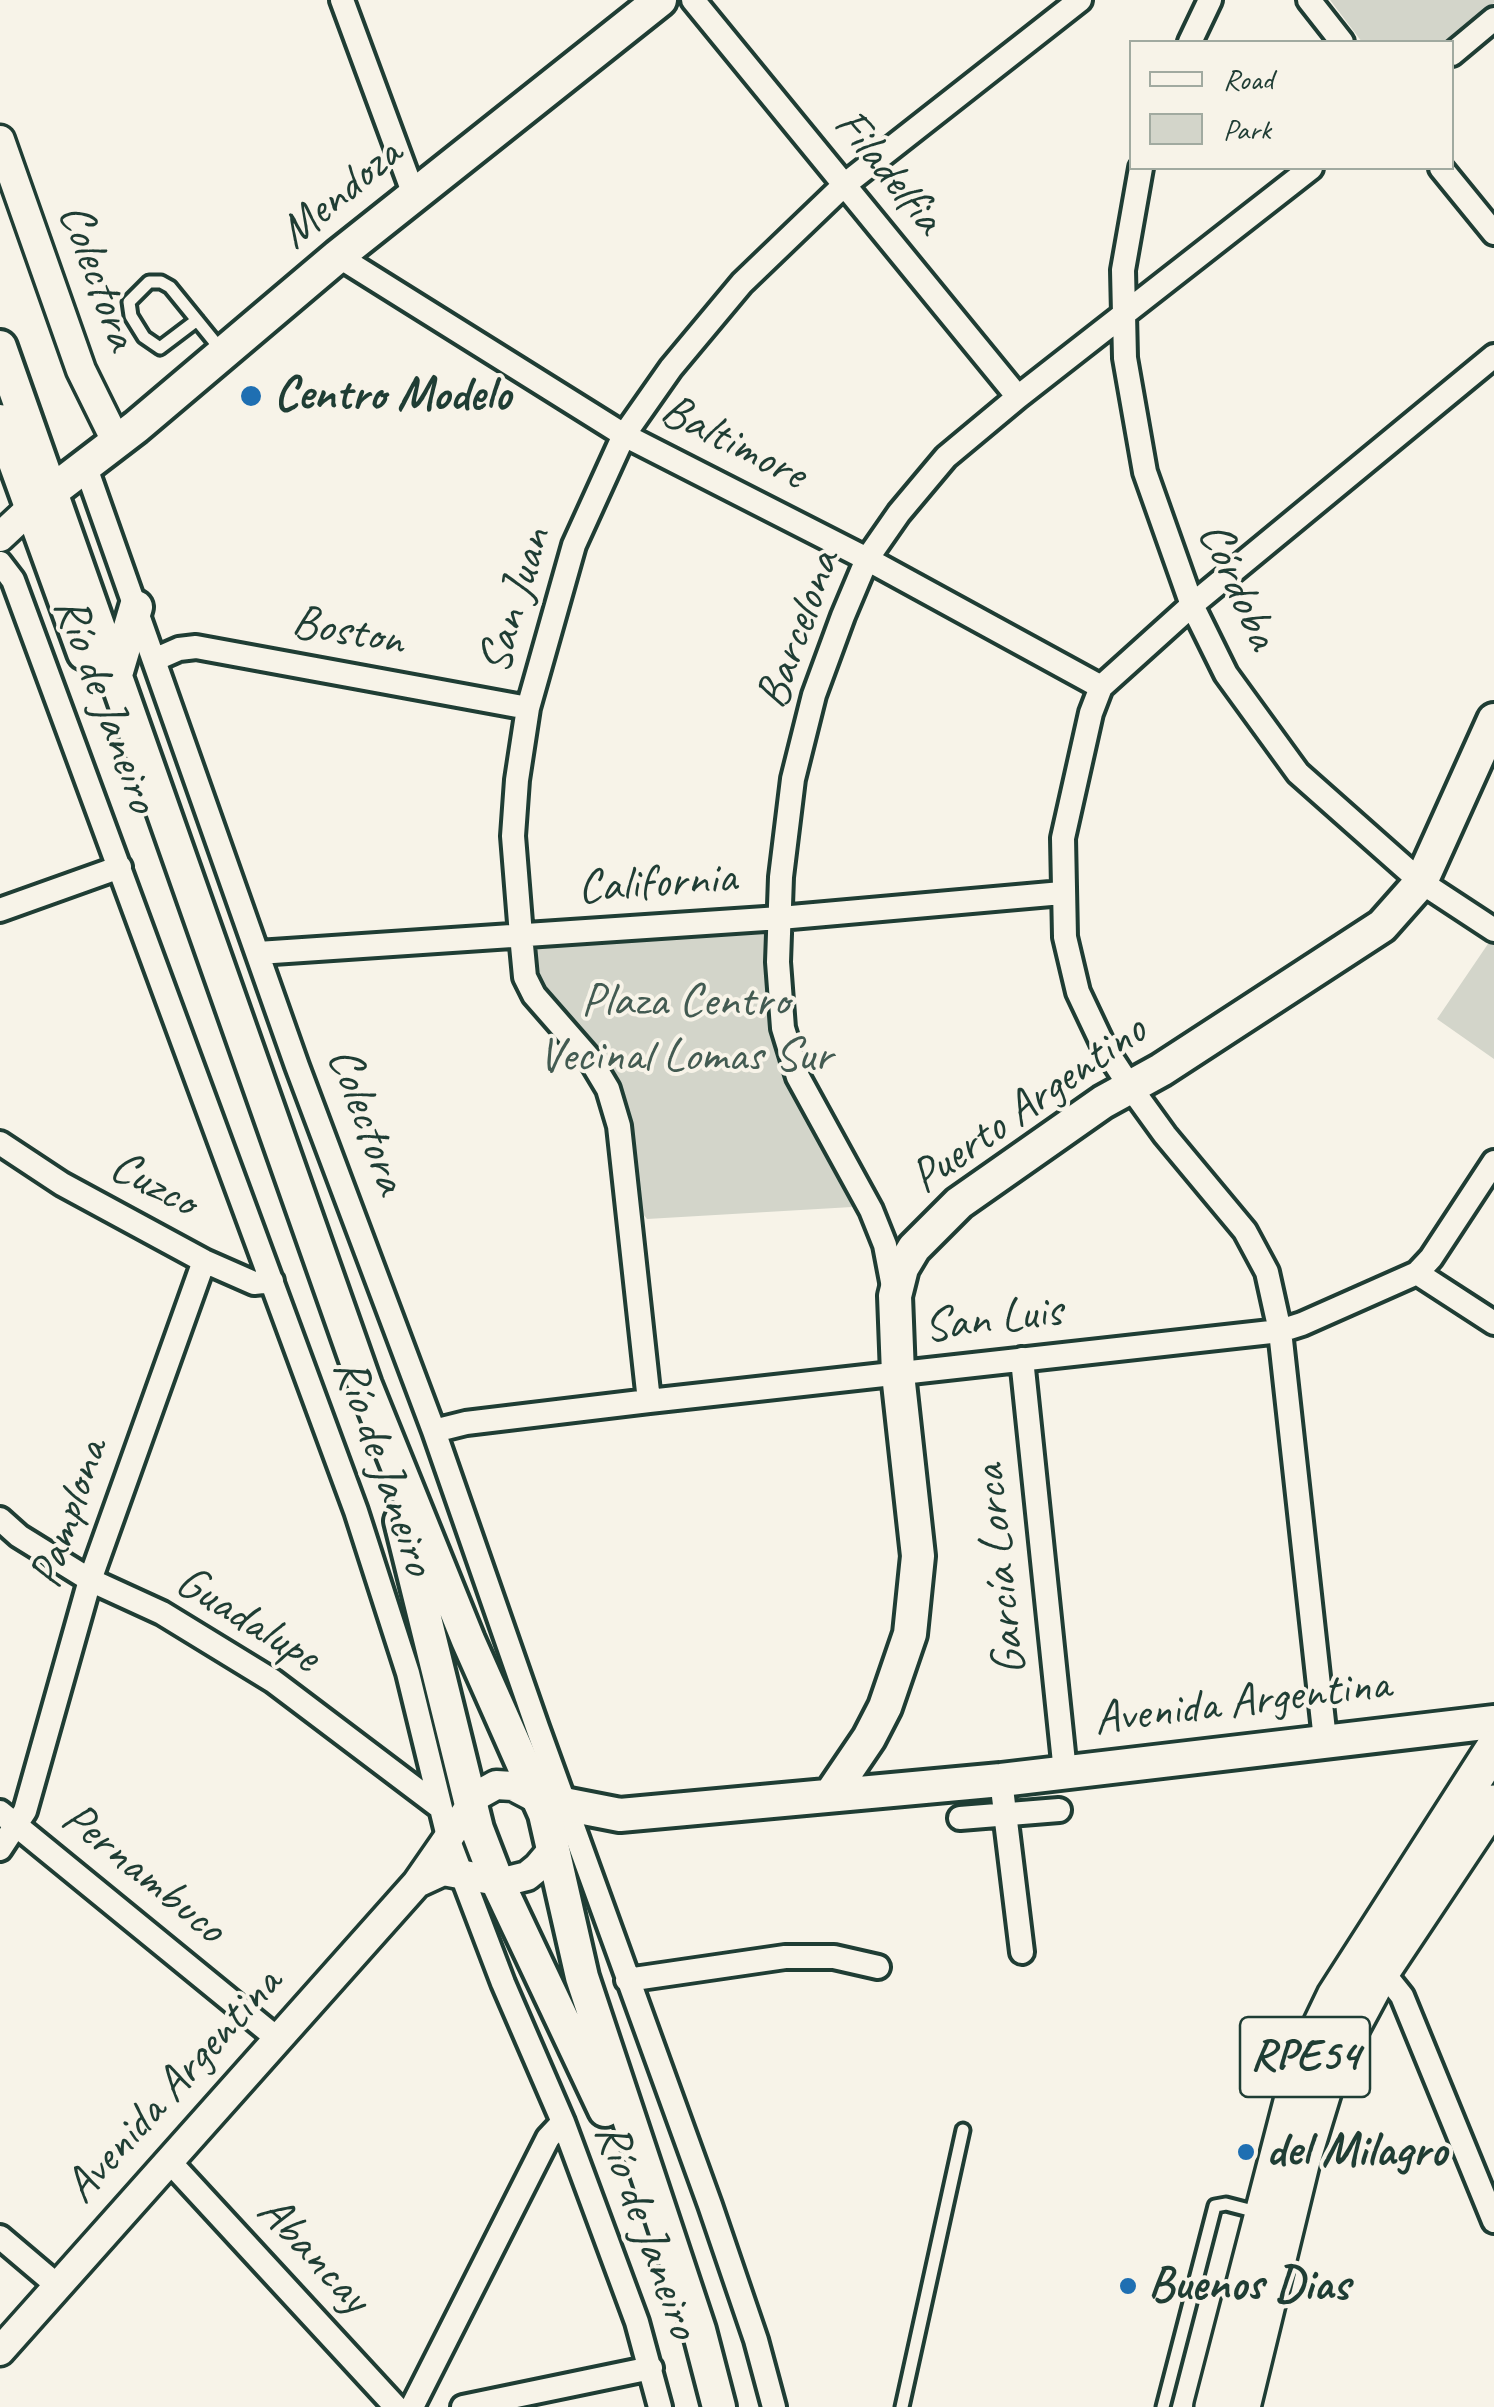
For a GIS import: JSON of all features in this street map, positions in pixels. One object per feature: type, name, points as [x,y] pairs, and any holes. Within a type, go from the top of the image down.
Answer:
[{"type":"main road","name":"Mendoza","points":[[41,500],[225,354],[338,256],[660,0]]},
{"type":"main road","points":[[0,347],[41,500],[404,1531],[455,1806],[497,1881],[591,2076],[700,2330]]},
{"type":"main road","points":[[0,421],[41,500],[115,678],[365,1385],[468,1640],[558,1822],[582,1977],[700,2330],[718,2407]]},
{"type":"main road","points":[[115,678],[136,606]]},
{"type":"main road","name":"Puerto Argentino","points":[[831,1794],[869,1738],[885,1706],[910,1634],[918,1556],[898,1374],[895,1296],[902,1268],[914,1248],[942,1217],[1103,1102],[1131,1088],[1382,926],[1420,882],[1494,720]]},
{"type":"main road","name":"Avenida Argentina","points":[[558,1822],[1001,1780],[1494,1722]]},
{"type":"main road","name":"RPE54","points":[[1213,2407],[1301,2067],[1317,2029],[1494,1748]]},
{"type":"main road","name":"RPE54","points":[[1242,2407],[1316,2107],[1344,2036],[1382,1971],[1494,1803]]},
{"type":"street","points":[[342,0],[414,195]]},
{"type":"street","name":"Filadelfia","points":[[694,0],[1018,397]]},
{"type":"street","name":"San Juan","points":[[649,1400],[619,1126],[608,1089],[590,1059],[534,996],[525,977],[512,836],[528,708],[574,545],[624,435],[671,368],[742,283],[844,186],[1080,0]]},
{"type":"street","points":[[1191,40],[1210,0]]},
{"type":"street","points":[[1309,0],[1340,40]]},
{"type":"street","points":[[1454,52],[1494,19]]},
{"type":"street","name":"Colectora","points":[[0,140],[81,370],[116,441]]},
{"type":"street","name":"Córdoba","points":[[1141,170],[1123,270],[1125,358],[1145,472],[1192,605],[1226,674],[1298,773],[1420,882],[1494,930]]},
{"type":"street","name":"Barcelona","points":[[895,1296],[885,1245],[871,1210],[798,1077],[782,1028],[778,962],[781,877],[797,762],[814,695],[867,559],[946,457],[1308,170]]},
{"type":"street","points":[[1443,170],[1494,233]]},
{"type":"street","name":"Baltimore","points":[[338,256],[624,435],[867,559],[1101,688]]},
{"type":"street","points":[[1325,1740],[1280,1330],[1266,1272],[1257,1249],[1131,1088],[1104,1047],[1078,992],[1065,937],[1064,838],[1091,712],[1101,688],[1192,605],[1494,356]]},
{"type":"street","name":"Colectora","points":[[86,465],[258,953],[434,1431],[558,1822]]},
{"type":"street","points":[[0,536],[41,500]]},
{"type":"street","name":"Río de Janeiro","points":[[0,563],[13,580],[272,1281],[356,1511],[455,1806]]},
{"type":"street","name":"Boston","points":[[154,660],[179,648],[196,647],[528,708]]},
{"type":"street","points":[[0,910],[120,867]]},
{"type":"street","name":"California","points":[[258,953],[780,918],[1062,894]]},
{"type":"street","name":"Cuzco","points":[[0,1144],[62,1184],[204,1261],[254,1283],[272,1281]]},
{"type":"street","name":"San Luis","points":[[434,1431],[649,1400],[1280,1330],[1416,1273],[1431,1258],[1494,1162]]},
{"type":"street","name":"Pamplona","points":[[0,1850],[9,1819],[25,1811],[90,1580],[204,1261]]},
{"type":"street","points":[[1416,1273],[1494,1323]]},
{"type":"street","name":"García Lorca","points":[[1022,1359],[1065,1772]]},
{"type":"street","name":"Guadalupe","points":[[0,1519],[18,1536],[90,1580],[162,1614],[273,1681],[455,1806]]},
{"type":"street","points":[[1001,1780],[1022,1952]]},
{"type":"street","points":[[417,1883],[443,1870],[497,1881],[526,1876],[558,1822],[513,1786],[496,1785],[455,1806]]},
{"type":"street","name":"Avenida Argentina","points":[[0,2351],[417,1883],[449,1841],[455,1806]]},
{"type":"street","points":[[960,1818],[1059,1810]]},
{"type":"street","name":"Pernambuco","points":[[9,1819],[279,2040]]},
{"type":"street","name":"Río de Janeiro","points":[[558,1822],[627,1980],[710,2204],[774,2407]]},
{"type":"street","name":"Río de Janeiro","points":[[449,1841],[563,2122],[651,2368],[660,2407]]},
{"type":"street","points":[[627,1980],[785,1957],[834,1957],[878,1967]]},
{"type":"street","points":[[1382,1971],[1402,1996],[1494,2221]]},
{"type":"street","points":[[412,2407],[548,2138],[563,2122]]},
{"type":"street","name":"Abancay","points":[[168,2161],[396,2407]]},
{"type":"street","points":[[0,2237],[59,2287]]},
{"type":"street","points":[[463,2407],[651,2368]]},
{"type":"lane","points":[[196,320],[160,348],[144,337],[131,316],[130,302],[149,282],[161,282],[170,288],[225,354]]},
{"type":"lane","points":[[902,2407],[964,2130]]},
{"type":"lane","points":[[1163,2407],[1215,2206],[1226,2204],[1261,2213]]},
{"type":"green space","points":[[1330,0],[1494,0],[1446,40],[1360,40]]},
{"type":"green space","name":"Plaza Centro Vecinal Lomas Sur","points":[[770,931],[774,1024],[793,1095],[824,1141],[852,1207],[647,1219],[634,1203],[615,1084],[541,989],[535,948]]},
{"type":"green space","points":[[1494,935],[1494,1059],[1437,1019]]},
{"type":"place","name":"Centro Modelo","points":[[251,396]]},
{"type":"place","name":"del Milagro","points":[[1246,2152]]},
{"type":"place","name":"Buenos Dias","points":[[1128,2286]]}]
